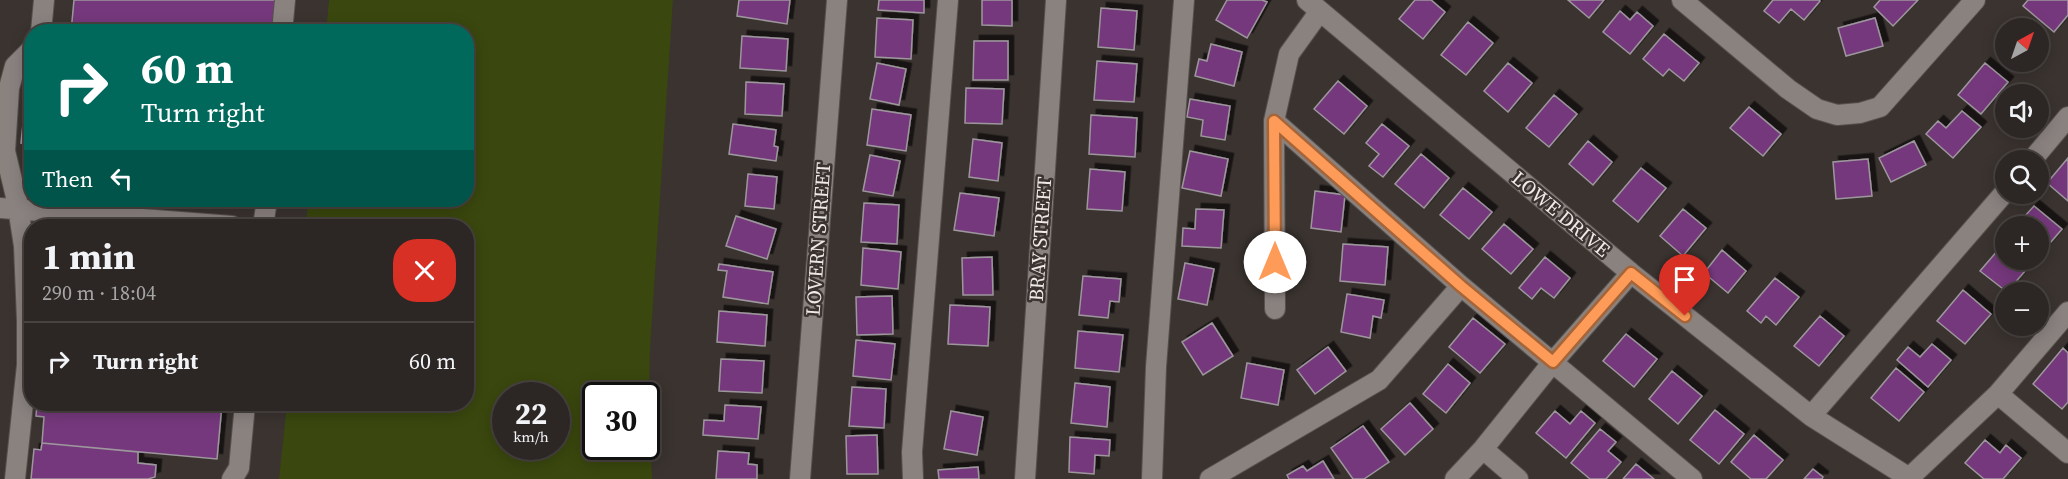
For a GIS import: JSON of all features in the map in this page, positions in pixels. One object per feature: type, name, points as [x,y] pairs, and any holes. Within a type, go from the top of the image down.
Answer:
[{"type":"street","points":[[42,24],[44,0]]},
{"type":"street","points":[[283,24],[285,0]]},
{"type":"street","name":"LOVERN STREET","points":[[800,479],[837,0]]},
{"type":"street","points":[[914,479],[912,452],[948,0]]},
{"type":"street","name":"BRAY STREET","points":[[1025,479],[1056,0]]},
{"type":"street","points":[[1152,479],[1156,368],[1184,0]]},
{"type":"street","points":[[1682,0],[1788,89],[1817,109],[1837,116],[1860,114],[1880,107],[1975,0]]},
{"type":"street","points":[[1275,309],[1274,121],[1289,54],[1314,6]]},
{"type":"street","name":"LOWE DRIVE","points":[[1314,6],[1631,273],[1811,416],[1910,478]]},
{"type":"street","points":[[24,57],[15,66],[9,88],[5,151],[13,213],[24,246]]},
{"type":"street","points":[[2040,150],[2068,117]]},
{"type":"street","points":[[1274,121],[1461,286],[1692,479]]},
{"type":"street","points":[[1811,416],[1995,204]]},
{"type":"street","points":[[0,219],[13,213],[114,219]]},
{"type":"street","points":[[1455,479],[1483,449],[1553,362],[1631,273]]},
{"type":"street","points":[[1210,479],[1378,380],[1461,286]]},
{"type":"street","points":[[1910,478],[1998,394],[2068,312]]},
{"type":"street","points":[[15,479],[24,394]]},
{"type":"street","points":[[1998,394],[2068,453]]},
{"type":"street","points":[[232,479],[239,468],[244,411]]},
{"type":"street","points":[[1483,449],[1518,479]]},
{"type":"green space","points":[[329,0],[673,0],[649,382],[582,382],[582,460],[651,460],[652,479],[279,479],[286,411],[474,411],[474,219],[307,219],[307,207],[474,207],[474,24],[327,24]]},
{"type":"building","points":[[74,0],[276,0],[274,24],[72,24]]},
{"type":"building","points":[[739,0],[790,0],[787,24],[737,16]]},
{"type":"building","points":[[879,0],[924,0],[924,13],[878,10]]},
{"type":"building","points":[[982,0],[1012,0],[1012,26],[982,25]]},
{"type":"building","points":[[1227,0],[1267,2],[1247,38],[1216,20]]},
{"type":"building","points":[[1415,0],[1431,0],[1445,12],[1423,39],[1399,19]]},
{"type":"building","points":[[1568,0],[1604,0],[1589,18]]},
{"type":"building","points":[[1773,0],[1820,1],[1804,20],[1791,9],[1779,23],[1764,11]]},
{"type":"building","points":[[1880,0],[1918,0],[1893,26],[1874,7]]},
{"type":"building","points":[[2028,0],[2068,0],[2068,15],[2054,32],[2049,28],[2049,18],[2037,18],[2023,6]]},
{"type":"building","points":[[1101,8],[1137,11],[1134,50],[1098,47]]},
{"type":"building","points":[[1620,11],[1630,20],[1637,12],[1653,26],[1630,54],[1603,32]]},
{"type":"building","points":[[877,18],[913,20],[911,59],[875,57]]},
{"type":"building","points":[[1875,18],[1883,46],[1846,56],[1838,28]]},
{"type":"building","points":[[1468,22],[1493,43],[1466,75],[1441,55]]},
{"type":"building","points":[[1664,34],[1699,63],[1684,81],[1669,69],[1663,76],[1643,59]]},
{"type":"building","points":[[742,36],[788,39],[786,71],[740,68]]},
{"type":"building","points":[[974,41],[1008,41],[1008,80],[973,80]]},
{"type":"building","points":[[1211,44],[1242,52],[1234,86],[1195,76],[1199,59],[1207,61]]},
{"type":"building","points":[[1097,61],[1137,64],[1134,102],[1094,100]]},
{"type":"building","points":[[877,63],[906,69],[899,105],[870,99]]},
{"type":"building","points":[[1508,63],[1532,83],[1508,112],[1484,91]]},
{"type":"building","points":[[1985,63],[2008,82],[1995,84],[1995,97],[1981,114],[1958,95]]},
{"type":"building","points":[[1338,81],[1367,106],[1344,134],[1314,109]]},
{"type":"building","points":[[746,82],[784,84],[782,116],[745,114]]},
{"type":"building","points":[[966,88],[1004,89],[1002,124],[965,123]]},
{"type":"building","points":[[1554,95],[1577,114],[1549,147],[1526,128]]},
{"type":"building","points":[[1190,99],[1230,106],[1225,140],[1201,136],[1203,120],[1187,117]]},
{"type":"building","points":[[1749,107],[1781,134],[1763,156],[1730,128]]},
{"type":"building","points":[[872,109],[911,115],[906,151],[867,145]]},
{"type":"building","points":[[1962,111],[1981,127],[1953,158],[1926,134],[1938,121],[1946,128]]},
{"type":"building","points":[[24,114],[24,143],[21,143]]},
{"type":"building","points":[[1091,115],[1137,118],[1135,157],[1089,154]]},
{"type":"building","points":[[733,124],[776,130],[774,146],[778,147],[776,161],[729,154]]},
{"type":"building","points":[[1382,124],[1409,146],[1383,177],[1369,166],[1379,154],[1366,143]]},
{"type":"building","points":[[973,139],[1002,143],[998,181],[969,177]]},
{"type":"building","points":[[1588,141],[1612,162],[1593,185],[1569,164]]},
{"type":"building","points":[[1914,141],[1926,165],[1891,182],[1879,158]]},
{"type":"building","points":[[1190,151],[1228,159],[1221,196],[1182,188]]},
{"type":"building","points":[[1421,154],[1449,178],[1424,208],[1395,184]]},
{"type":"building","points":[[870,155],[900,161],[893,196],[863,191]]},
{"type":"building","points":[[2068,158],[2068,201],[2049,185],[2049,181]]},
{"type":"building","points":[[1868,159],[1872,196],[1836,199],[1833,162]]},
{"type":"building","points":[[1641,168],[1666,188],[1638,222],[1613,201]]},
{"type":"building","points":[[1090,169],[1125,172],[1122,211],[1087,209]]},
{"type":"building","points":[[748,174],[777,177],[774,209],[745,206]]},
{"type":"building","points":[[1463,188],[1492,212],[1469,239],[1440,215]]},
{"type":"building","points":[[1315,191],[1345,195],[1341,232],[1311,228]]},
{"type":"building","points":[[960,193],[999,198],[994,236],[954,230]]},
{"type":"building","points":[[864,203],[899,205],[897,244],[861,242]]},
{"type":"building","points":[[2034,206],[2046,216],[2025,216]]},
{"type":"building","points":[[1196,209],[1224,210],[1221,248],[1182,246],[1183,228],[1195,229]]},
{"type":"building","points":[[1683,209],[1706,228],[1683,256],[1660,236]]},
{"type":"building","points":[[736,216],[776,229],[767,259],[726,246]]},
{"type":"building","points":[[2049,218],[2062,229],[2049,244]]},
{"type":"building","points":[[1504,224],[1533,249],[1511,274],[1482,249]]},
{"type":"building","points":[[1343,244],[1388,247],[1385,285],[1340,281]]},
{"type":"building","points":[[863,248],[901,252],[898,289],[861,285]]},
{"type":"building","points":[[1722,250],[1746,271],[1728,293],[1704,273]]},
{"type":"building","points":[[1995,254],[1995,270],[2026,270],[2016,282],[1995,283],[1980,271]]},
{"type":"building","points":[[992,257],[993,295],[963,295],[962,258]]},
{"type":"building","points":[[1545,257],[1570,278],[1554,298],[1541,288],[1532,299],[1519,288]]},
{"type":"building","points":[[1185,263],[1214,269],[1207,305],[1178,299]]},
{"type":"building","points":[[719,264],[773,272],[768,304],[723,297],[727,271],[718,270]]},
{"type":"building","points":[[1083,276],[1121,279],[1119,302],[1110,301],[1108,318],[1079,315]]},
{"type":"building","points":[[1775,278],[1799,297],[1776,325],[1766,316],[1761,323],[1747,311]]},
{"type":"building","points":[[1963,290],[1991,314],[1965,344],[1937,321]]},
{"type":"building","points":[[1347,294],[1384,300],[1381,318],[1373,316],[1370,338],[1341,332]]},
{"type":"building","points":[[892,296],[893,334],[857,335],[856,297]]},
{"type":"building","points":[[950,305],[990,307],[988,346],[948,344]]},
{"type":"building","points":[[719,311],[767,315],[765,346],[717,342]]},
{"type":"building","points":[[1820,316],[1844,336],[1819,366],[1794,346]]},
{"type":"building","points":[[1473,318],[1505,344],[1480,373],[1449,347]]},
{"type":"building","points":[[1212,323],[1233,356],[1203,375],[1182,342]]},
{"type":"building","points":[[1078,331],[1123,335],[1119,372],[1075,368]]},
{"type":"building","points":[[1626,334],[1657,359],[1634,387],[1603,361]]},
{"type":"building","points":[[856,340],[895,344],[891,380],[853,376]]},
{"type":"building","points":[[1932,344],[1951,360],[1928,387],[1897,360],[1908,347],[1920,357]]},
{"type":"building","points":[[1328,347],[1346,371],[1315,394],[1297,370]]},
{"type":"building","points":[[2063,348],[2068,353],[2068,402],[2062,409],[2033,384]]},
{"type":"building","points":[[721,359],[764,361],[762,393],[719,391]]},
{"type":"building","points":[[1247,363],[1284,370],[1278,405],[1241,398]]},
{"type":"building","points":[[1448,364],[1470,383],[1446,413],[1423,394]]},
{"type":"building","points":[[1896,368],[1924,392],[1899,421],[1871,398]]},
{"type":"building","points":[[1672,371],[1702,396],[1678,424],[1649,399]]},
{"type":"building","points":[[1075,383],[1110,387],[1107,427],[1071,423]]},
{"type":"building","points":[[852,387],[886,389],[884,428],[849,426]]},
{"type":"building","points":[[1410,403],[1433,429],[1405,455],[1381,429]]},
{"type":"building","points":[[725,405],[761,407],[758,439],[703,435],[704,420],[724,421]]},
{"type":"building","points":[[1715,410],[1744,434],[1719,464],[1690,440]]},
{"type":"building","points":[[36,411],[221,411],[217,459],[42,443],[44,417],[36,416]]},
{"type":"building","points":[[951,411],[983,417],[977,455],[944,449]]},
{"type":"building","points":[[1555,411],[1570,424],[1581,411],[1595,423],[1566,458],[1536,433]]},
{"type":"building","points":[[1363,426],[1389,462],[1364,479],[1353,479],[1331,448]]},
{"type":"building","points":[[1600,429],[1616,442],[1608,451],[1621,462],[1606,479],[1590,479],[1571,463]]},
{"type":"building","points":[[877,435],[878,474],[847,474],[846,436]]},
{"type":"building","points":[[1754,435],[1783,460],[1766,479],[1751,479],[1731,462]]},
{"type":"building","points":[[1070,437],[1110,440],[1109,456],[1095,455],[1094,474],[1069,472]]},
{"type":"building","points":[[1985,440],[2000,453],[2006,445],[2021,458],[2003,479],[1984,479],[1965,463]]},
{"type":"building","points":[[42,443],[138,452],[138,463],[156,465],[155,477],[148,479],[31,479],[34,449],[41,450]]},
{"type":"building","points":[[718,451],[749,453],[748,464],[757,465],[757,479],[716,479]]},
{"type":"building","points":[[1323,461],[1334,479],[1289,479],[1287,475],[1303,466],[1307,471]]},
{"type":"building","points":[[1636,464],[1654,479],[1623,479]]},
{"type":"building","points":[[978,467],[979,479],[939,479],[938,470]]},
{"type":"building","points":[[1813,469],[1823,477],[1822,479],[1804,479]]},
{"type":"route","points":[[1275,262],[1274,121],[1461,286],[1553,362],[1631,273],[1685,316]]}]
